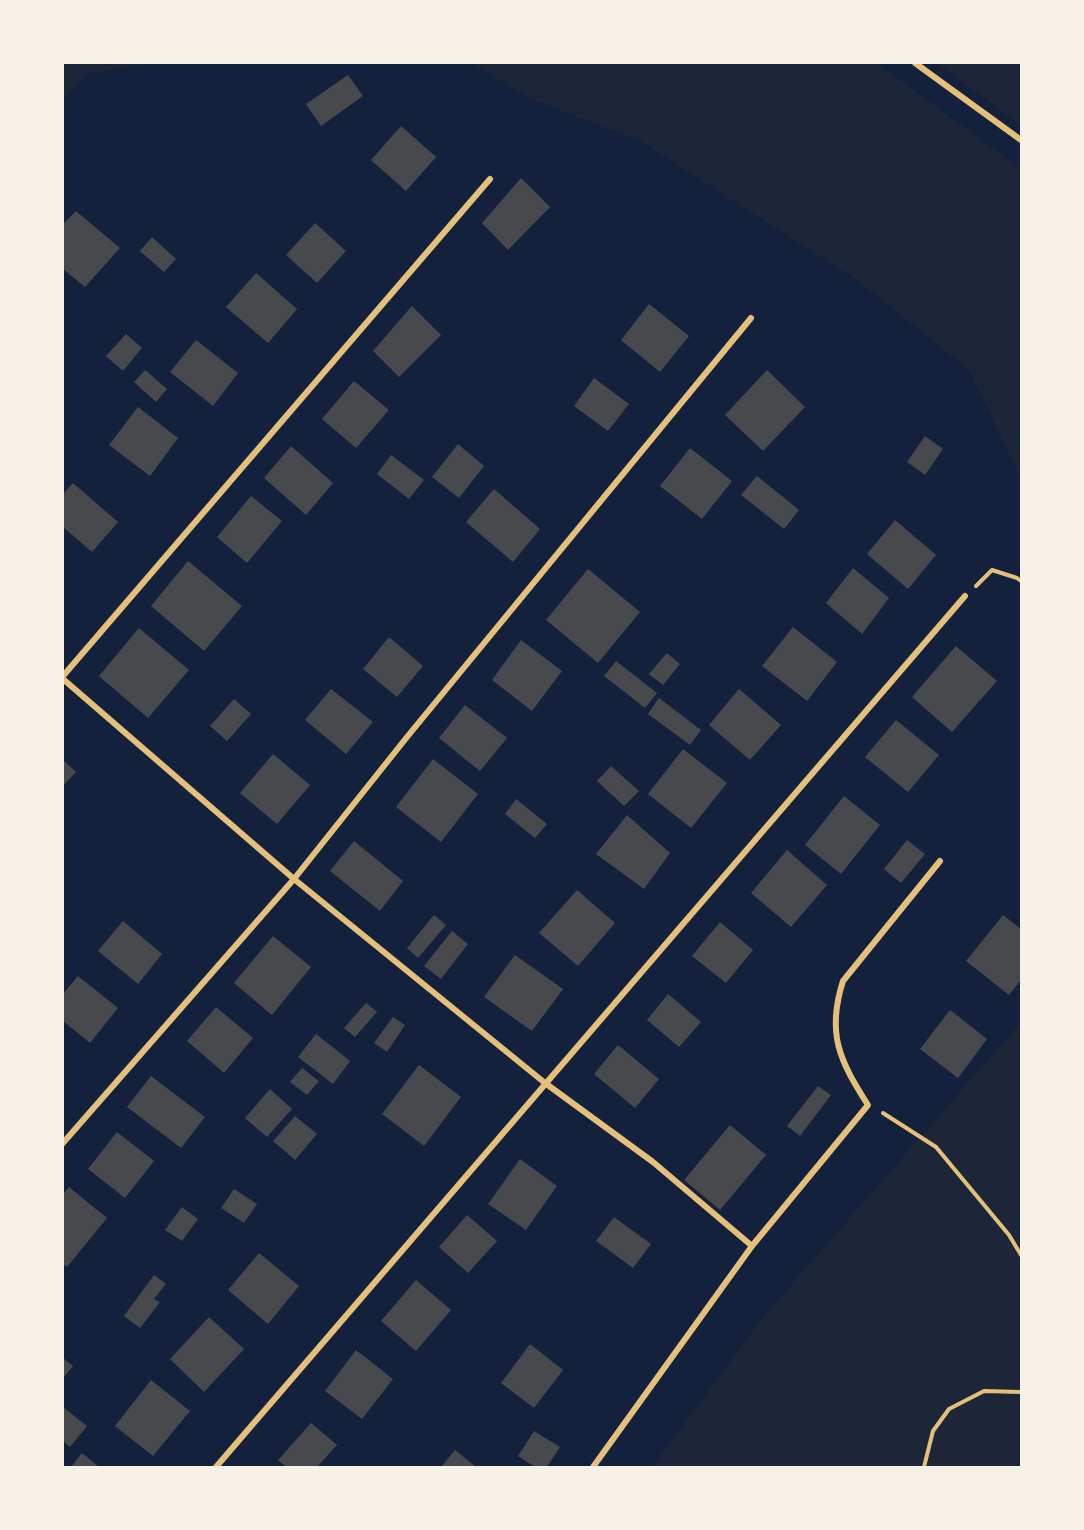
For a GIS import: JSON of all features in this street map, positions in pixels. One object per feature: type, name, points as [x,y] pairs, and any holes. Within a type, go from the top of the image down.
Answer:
[{"type":"street","points":[[915,63],[1021,141]]},
{"type":"street","points":[[490,179],[63,678],[294,879],[545,1083],[652,1162],[752,1246]]},
{"type":"street","points":[[63,1143],[294,879],[422,719],[751,318]]},
{"type":"street","points":[[216,1467],[964,596]]},
{"type":"street","points":[[593,1467],[752,1246],[868,1106],[841,1059],[835,1030],[836,1001],[843,981],[940,861]]},
{"type":"path","points":[[964,596],[992,570],[1017,578],[1021,582]]},
{"type":"path","points":[[868,1106],[936,1147],[1009,1235],[1021,1255]]},
{"type":"path","points":[[924,1467],[933,1431],[949,1409],[984,1391],[1021,1392]]},
{"type":"shaded area","points":[[63,63],[158,63],[89,73],[63,101]]},
{"type":"shaded area","points":[[472,63],[877,63],[1021,169],[1021,478],[968,369],[857,280],[640,141],[529,98]]},
{"type":"shaded area","points":[[936,63],[1021,63],[1021,125]]},
{"type":"shaded area","points":[[1021,1022],[1021,1467],[652,1467],[764,1316]]},
{"type":"building","points":[[348,75],[363,96],[321,126],[306,104]]},
{"type":"building","points":[[401,126],[436,157],[406,191],[371,160]]},
{"type":"building","points":[[521,178],[550,207],[508,250],[482,223]]},
{"type":"building","points":[[76,211],[120,248],[85,287],[63,269],[63,224]]},
{"type":"building","points":[[315,223],[346,251],[317,283],[286,255]]},
{"type":"building","points":[[152,237],[176,259],[164,272],[140,251]]},
{"type":"building","points":[[256,273],[297,309],[268,343],[226,307]]},
{"type":"building","points":[[649,304],[689,336],[660,372],[621,340]]},
{"type":"building","points":[[412,306],[441,335],[399,377],[373,351]]},
{"type":"building","points":[[126,334],[142,348],[123,371],[106,356]]},
{"type":"building","points":[[196,340],[238,373],[213,406],[170,372]]},
{"type":"building","points":[[145,370],[167,389],[156,402],[134,382]]},
{"type":"building","points":[[767,370],[805,407],[763,451],[725,415]]},
{"type":"building","points":[[594,378],[629,404],[608,431],[574,406]]},
{"type":"building","points":[[354,381],[389,410],[356,448],[322,419]]},
{"type":"building","points":[[138,407],[178,438],[150,476],[109,445]]},
{"type":"building","points":[[925,436],[943,449],[925,475],[907,462]]},
{"type":"building","points":[[458,444],[484,466],[459,498],[432,477]]},
{"type":"building","points":[[291,446],[333,483],[306,515],[264,478]]},
{"type":"building","points":[[690,448],[732,481],[702,519],[660,486]]},
{"type":"building","points":[[391,455],[424,480],[409,499],[377,474]]},
{"type":"building","points":[[757,476],[799,510],[784,529],[741,495]]},
{"type":"building","points":[[73,483],[118,522],[92,552],[63,527],[63,494]]},
{"type":"building","points":[[494,489],[540,529],[513,562],[466,522]]},
{"type":"building","points":[[251,496],[282,521],[247,563],[217,537]]},
{"type":"building","points":[[895,520],[936,555],[908,589],[867,554]]},
{"type":"building","points":[[188,561],[242,606],[204,651],[151,606]]},
{"type":"building","points":[[853,568],[889,598],[862,634],[826,603]]},
{"type":"building","points":[[588,569],[640,612],[598,663],[546,620]]},
{"type":"building","points":[[793,627],[837,662],[807,701],[762,666]]},
{"type":"building","points":[[139,628],[189,670],[148,718],[99,676]]},
{"type":"building","points":[[389,637],[423,666],[397,697],[363,669]]},
{"type":"building","points":[[521,640],[562,671],[532,711],[492,680]]},
{"type":"building","points":[[956,646],[997,681],[952,732],[912,697]]},
{"type":"building","points":[[667,653],[680,664],[663,685],[649,674]]},
{"type":"building","points":[[616,661],[657,693],[645,708],[604,676]]},
{"type":"building","points":[[331,689],[373,722],[346,754],[305,720]]},
{"type":"building","points":[[739,689],[781,725],[750,760],[709,725]]},
{"type":"building","points":[[659,698],[701,730],[690,745],[648,714]]},
{"type":"building","points":[[234,699],[251,714],[227,741],[210,726]]},
{"type":"building","points":[[465,705],[507,738],[480,771],[439,738]]},
{"type":"building","points":[[896,720],[939,755],[908,792],[865,757]]},
{"type":"building","points":[[683,749],[727,783],[691,828],[648,794]]},
{"type":"building","points":[[273,754],[310,785],[277,824],[240,793]]},
{"type":"building","points":[[433,759],[478,794],[441,842],[396,807]]},
{"type":"building","points":[[63,760],[76,772],[63,786]]},
{"type":"building","points":[[611,766],[639,791],[624,806],[597,781]]},
{"type":"building","points":[[844,796],[880,825],[841,874],[805,845]]},
{"type":"building","points":[[516,799],[547,824],[535,838],[505,814]]},
{"type":"building","points":[[627,815],[670,853],[644,889],[596,854]]},
{"type":"building","points":[[907,840],[925,854],[901,883],[884,869]]},
{"type":"building","points":[[354,841],[403,881],[380,911],[330,871]]},
{"type":"building","points":[[787,850],[827,885],[791,927],[751,893]]},
{"type":"building","points":[[577,890],[615,923],[578,966],[539,933]]},
{"type":"building","points":[[434,915],[446,925],[418,958],[407,948]]},
{"type":"building","points":[[1003,915],[1021,929],[1021,980],[1009,995],[966,961]]},
{"type":"building","points":[[123,921],[162,954],[138,984],[98,951]]},
{"type":"building","points":[[720,922],[753,950],[726,983],[692,956]]},
{"type":"building","points":[[452,931],[468,944],[441,979],[424,966]]},
{"type":"building","points":[[273,936],[311,967],[272,1015],[234,983]]},
{"type":"building","points":[[515,955],[563,989],[532,1031],[484,997]]},
{"type":"building","points":[[78,976],[118,1008],[90,1043],[63,1021],[63,994]]},
{"type":"building","points":[[668,994],[701,1022],[679,1047],[647,1020]]},
{"type":"building","points":[[366,1003],[377,1012],[355,1037],[344,1028]]},
{"type":"building","points":[[216,1007],[253,1038],[224,1073],[187,1041]]},
{"type":"building","points":[[950,1010],[987,1039],[958,1078],[920,1049]]},
{"type":"building","points":[[393,1017],[405,1025],[387,1052],[374,1043]]},
{"type":"building","points":[[316,1034],[350,1061],[333,1084],[298,1057]]},
{"type":"building","points":[[618,1045],[659,1079],[635,1108],[594,1074]]},
{"type":"building","points":[[419,1065],[461,1097],[424,1146],[382,1114]]},
{"type":"building","points":[[302,1068],[319,1081],[307,1095],[290,1082]]},
{"type":"building","points":[[151,1076],[205,1117],[181,1148],[127,1107]]},
{"type":"building","points":[[818,1086],[831,1095],[800,1136],[787,1126]]},
{"type":"building","points":[[270,1089],[292,1109],[267,1137],[245,1118]]},
{"type":"building","points":[[295,1116],[317,1134],[295,1160],[273,1141]]},
{"type":"building","points":[[730,1125],[766,1155],[720,1210],[684,1180]]},
{"type":"building","points":[[117,1132],[154,1161],[125,1198],[88,1169]]},
{"type":"building","points":[[520,1159],[557,1186],[526,1230],[488,1204]]},
{"type":"building","points":[[69,1187],[107,1218],[67,1267],[63,1264],[63,1194]]},
{"type":"building","points":[[234,1189],[257,1204],[244,1223],[221,1208]]},
{"type":"building","points":[[182,1207],[198,1219],[182,1241],[165,1230]]},
{"type":"building","points":[[467,1215],[497,1241],[468,1273],[439,1247]]},
{"type":"building","points":[[614,1217],[651,1244],[633,1268],[596,1241]]},
{"type":"building","points":[[259,1253],[299,1286],[268,1324],[228,1290]]},
{"type":"building","points":[[154,1275],[166,1284],[154,1299],[160,1302],[140,1328],[124,1316]]},
{"type":"building","points":[[416,1280],[451,1310],[416,1351],[381,1321]]},
{"type":"building","points":[[209,1317],[244,1349],[204,1392],[170,1359]]},
{"type":"building","points":[[530,1344],[563,1370],[534,1408],[501,1383]]},
{"type":"building","points":[[356,1350],[393,1379],[362,1419],[325,1391]]},
{"type":"building","points":[[63,1358],[73,1366],[63,1378]]},
{"type":"building","points":[[151,1380],[190,1411],[153,1456],[115,1426]]},
{"type":"building","points":[[63,1407],[87,1426],[70,1447],[63,1441]]},
{"type":"building","points":[[311,1423],[337,1445],[317,1467],[286,1467],[278,1460]]},
{"type":"building","points":[[534,1431],[560,1447],[547,1467],[535,1467],[518,1456]]},
{"type":"building","points":[[455,1450],[476,1467],[441,1467]]},
{"type":"building","points":[[82,1453],[99,1467],[71,1467]]}]
